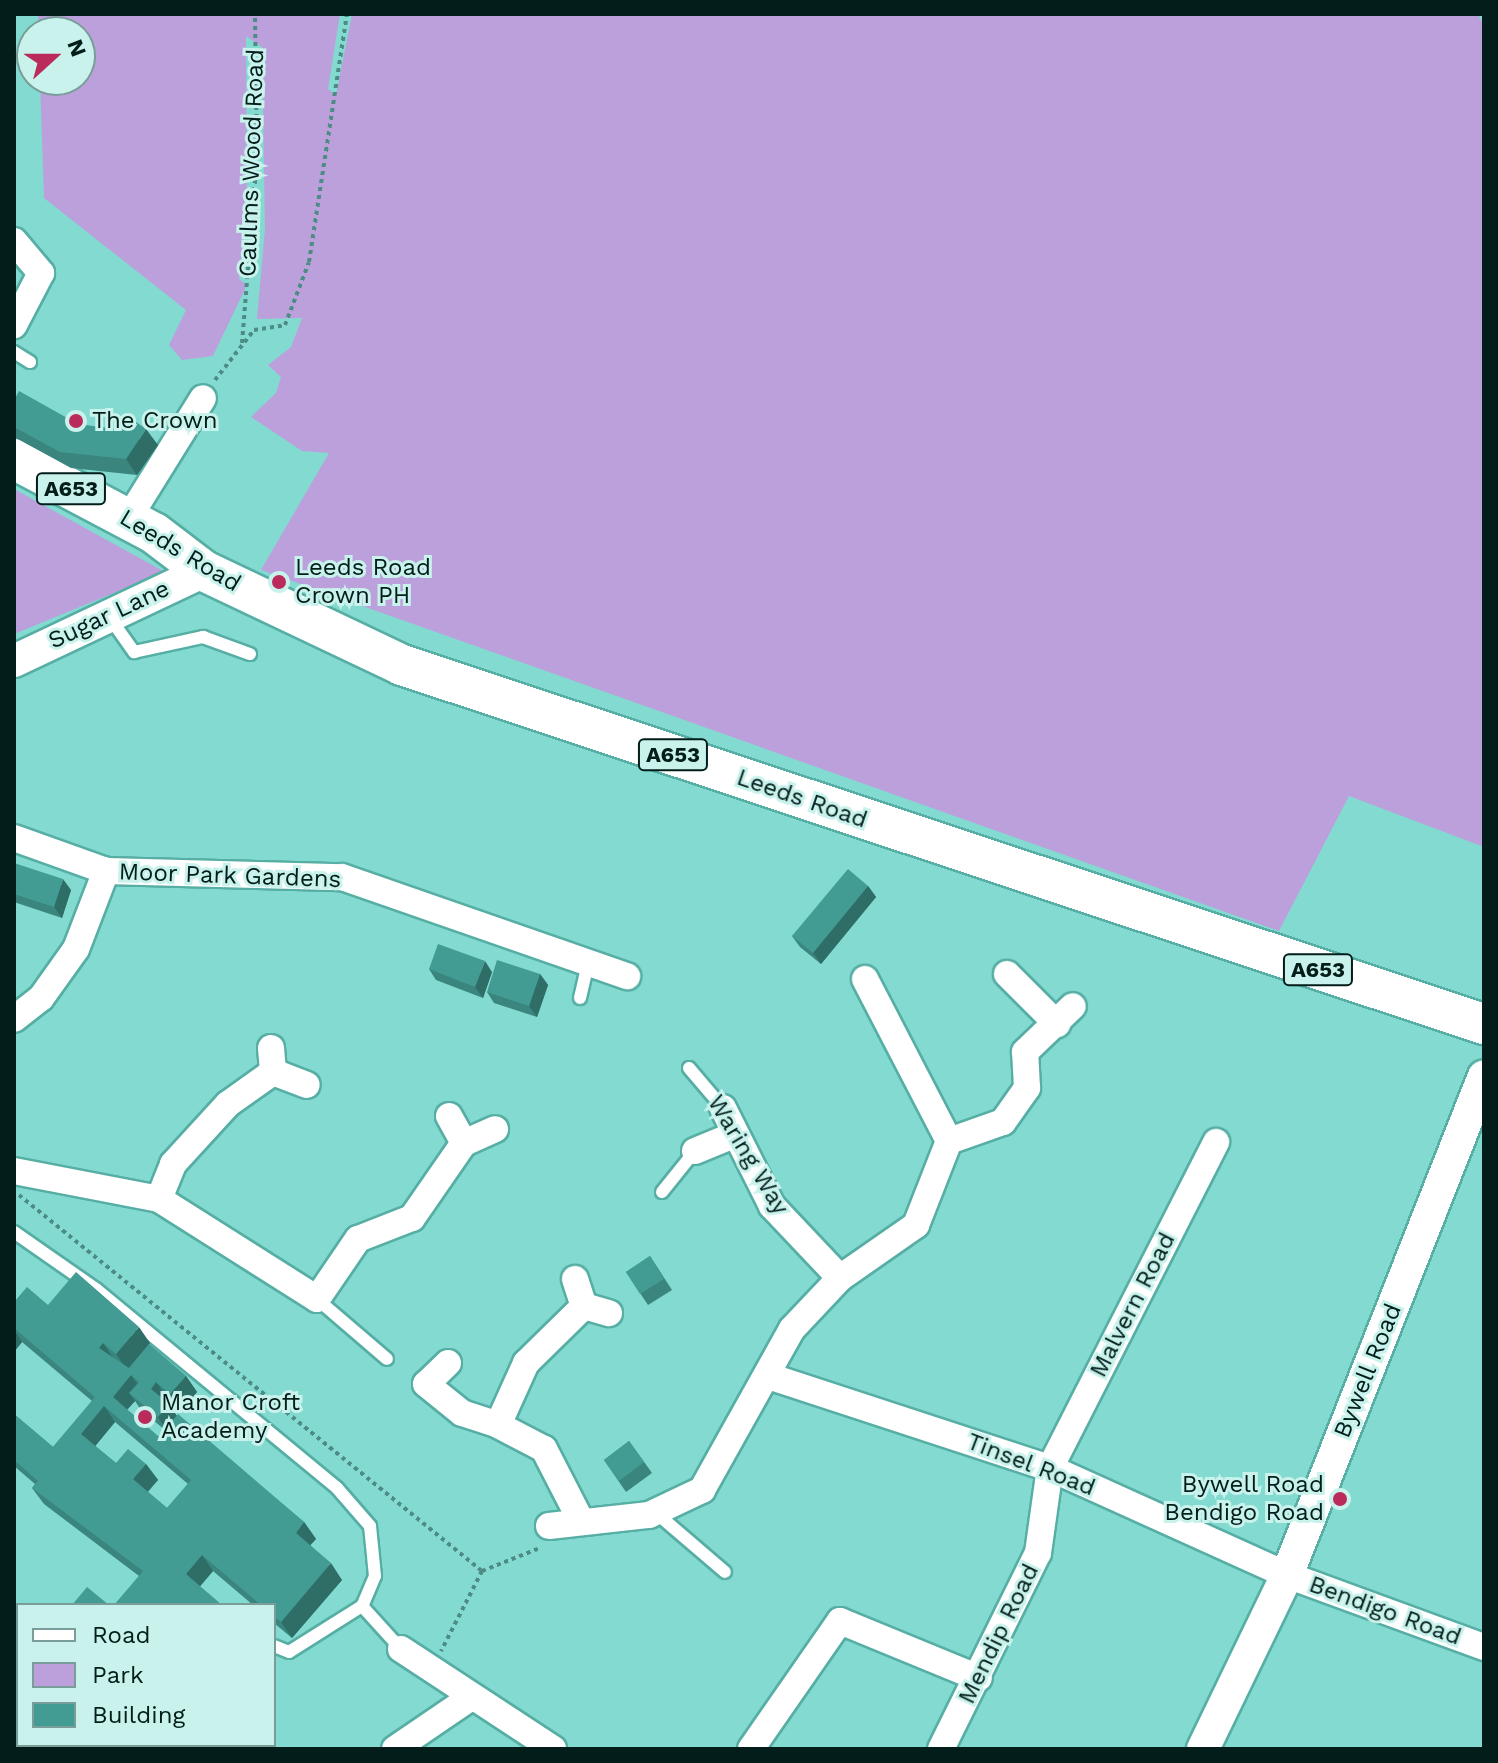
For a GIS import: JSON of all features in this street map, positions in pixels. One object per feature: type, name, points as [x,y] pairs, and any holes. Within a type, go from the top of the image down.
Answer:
[{"type":"main road","name":"Leeds Road","points":[[14,459],[128,519],[204,571],[402,665],[1484,1024]]},
{"type":"street","points":[[14,241],[41,273],[14,325]]},
{"type":"street","points":[[128,519],[203,398]]},
{"type":"street","name":"Sugar Lane","points":[[14,661],[204,571]]},
{"type":"street","name":"Moor Park Gardens","points":[[14,838],[106,871],[342,877],[627,976]]},
{"type":"street","points":[[14,1019],[41,998],[76,949],[106,871]]},
{"type":"street","points":[[949,1141],[1003,1122],[1027,1088],[1025,1052],[1065,1015],[1007,974]]},
{"type":"street","points":[[549,1526],[580,1519],[655,1512],[702,1490],[792,1329],[840,1278],[916,1225],[949,1141],[865,979]]},
{"type":"street","points":[[159,1199],[173,1164],[272,1060],[307,1085]]},
{"type":"street","name":"Bywell Road","points":[[1203,1749],[1287,1575],[1484,1076]]},
{"type":"street","name":"Waring Way","points":[[723,1108],[772,1206],[840,1278]]},
{"type":"street","points":[[449,1116],[464,1143]]},
{"type":"street","points":[[14,1171],[159,1199],[317,1299],[358,1239],[412,1218],[464,1143],[495,1129]]},
{"type":"street","points":[[695,1151],[734,1135]]},
{"type":"street","name":"Malvern Road","points":[[1050,1468],[1216,1142]]},
{"type":"street","points":[[498,1425],[526,1363],[597,1309],[575,1279]]},
{"type":"street","points":[[448,1363],[426,1384],[462,1413],[498,1425],[544,1449],[580,1519]]},
{"type":"street","name":"Tinsel Road","points":[[768,1376],[1050,1468],[1287,1575]]},
{"type":"street","name":"Mendip Road","points":[[941,1749],[979,1678],[1038,1553],[1050,1468]]},
{"type":"street","name":"Bendigo Road","points":[[1287,1575],[1484,1647]]},
{"type":"street","points":[[751,1749],[840,1621],[979,1678]]},
{"type":"street","points":[[401,1649],[470,1698],[553,1749]]},
{"type":"street","points":[[395,1749],[470,1698]]},
{"type":"lane","points":[[14,352],[30,362]]},
{"type":"lane","points":[[107,615],[134,652],[203,637],[250,654]]},
{"type":"lane","points":[[580,998],[588,962]]},
{"type":"lane","name":"Waring Way","points":[[689,1068],[723,1108]]},
{"type":"lane","points":[[662,1192],[695,1151]]},
{"type":"lane","points":[[14,1232],[97,1290],[361,1512],[375,1554],[362,1606],[289,1652],[276,1647]]},
{"type":"lane","points":[[317,1299],[387,1359]]},
{"type":"lane","points":[[655,1512],[725,1572]]},
{"type":"lane","points":[[362,1606],[401,1649]]},
{"type":"path","name":"Caulms Wood Road","points":[[242,343],[257,158],[255,14]]},
{"type":"path","points":[[203,398],[254,330],[285,325],[309,262],[347,14]]},
{"type":"path","points":[[482,1571],[551,1543],[549,1526]]},
{"type":"green space","points":[[340,14],[328,89],[336,95],[352,14],[1478,14],[1484,26],[1484,847],[1349,796],[1279,931],[261,570],[329,453],[302,451],[251,417],[276,393],[281,377],[268,365],[291,347],[302,318],[257,319],[265,229],[262,47],[246,36],[247,206],[239,279],[247,285],[213,356],[182,360],[169,345],[186,310],[44,198],[41,96],[96,96],[96,16],[38,16]]},
{"type":"green space","points":[[14,489],[165,572],[14,634]]},
{"type":"building","points":[[19,391],[78,424],[116,429],[126,415],[146,429],[126,459],[60,452],[14,427],[14,400]]},
{"type":"building","points":[[14,863],[63,879],[54,907],[14,894]]},
{"type":"building","points":[[848,869],[868,886],[813,953],[792,936]]},
{"type":"building","points":[[438,944],[485,961],[475,987],[429,969]]},
{"type":"building","points":[[497,960],[540,974],[529,1006],[487,992]]},
{"type":"building","points":[[650,1256],[664,1279],[640,1294],[626,1272]]},
{"type":"building","points":[[76,1272],[139,1327],[116,1354],[103,1343],[99,1348],[129,1368],[149,1344],[186,1376],[170,1394],[156,1382],[151,1389],[169,1404],[158,1417],[129,1393],[139,1382],[131,1375],[113,1397],[159,1437],[178,1414],[304,1522],[296,1533],[331,1563],[281,1622],[276,1618],[276,1603],[259,1603],[202,1555],[186,1574],[220,1603],[116,1603],[143,1571],[32,1488],[38,1481],[14,1460],[14,1414],[53,1447],[95,1397],[14,1328],[14,1300],[27,1287],[48,1305]],"holes":[[[104,1406],[191,1480],[167,1508],[133,1479],[146,1464],[128,1449],[116,1463],[81,1434]]]},
{"type":"building","points":[[629,1441],[644,1462],[619,1481],[604,1460]]},
{"type":"building","points":[[87,1587],[107,1603],[74,1603]]},
{"type":"place","name":"The Crown","points":[[76,421]]},
{"type":"place","name":"Leeds Road Crown PH","points":[[279,582]]},
{"type":"place","name":"Manor Croft Academy","points":[[145,1417]]},
{"type":"place","name":"Bywell Road Bendigo Road","points":[[1340,1499]]}]
